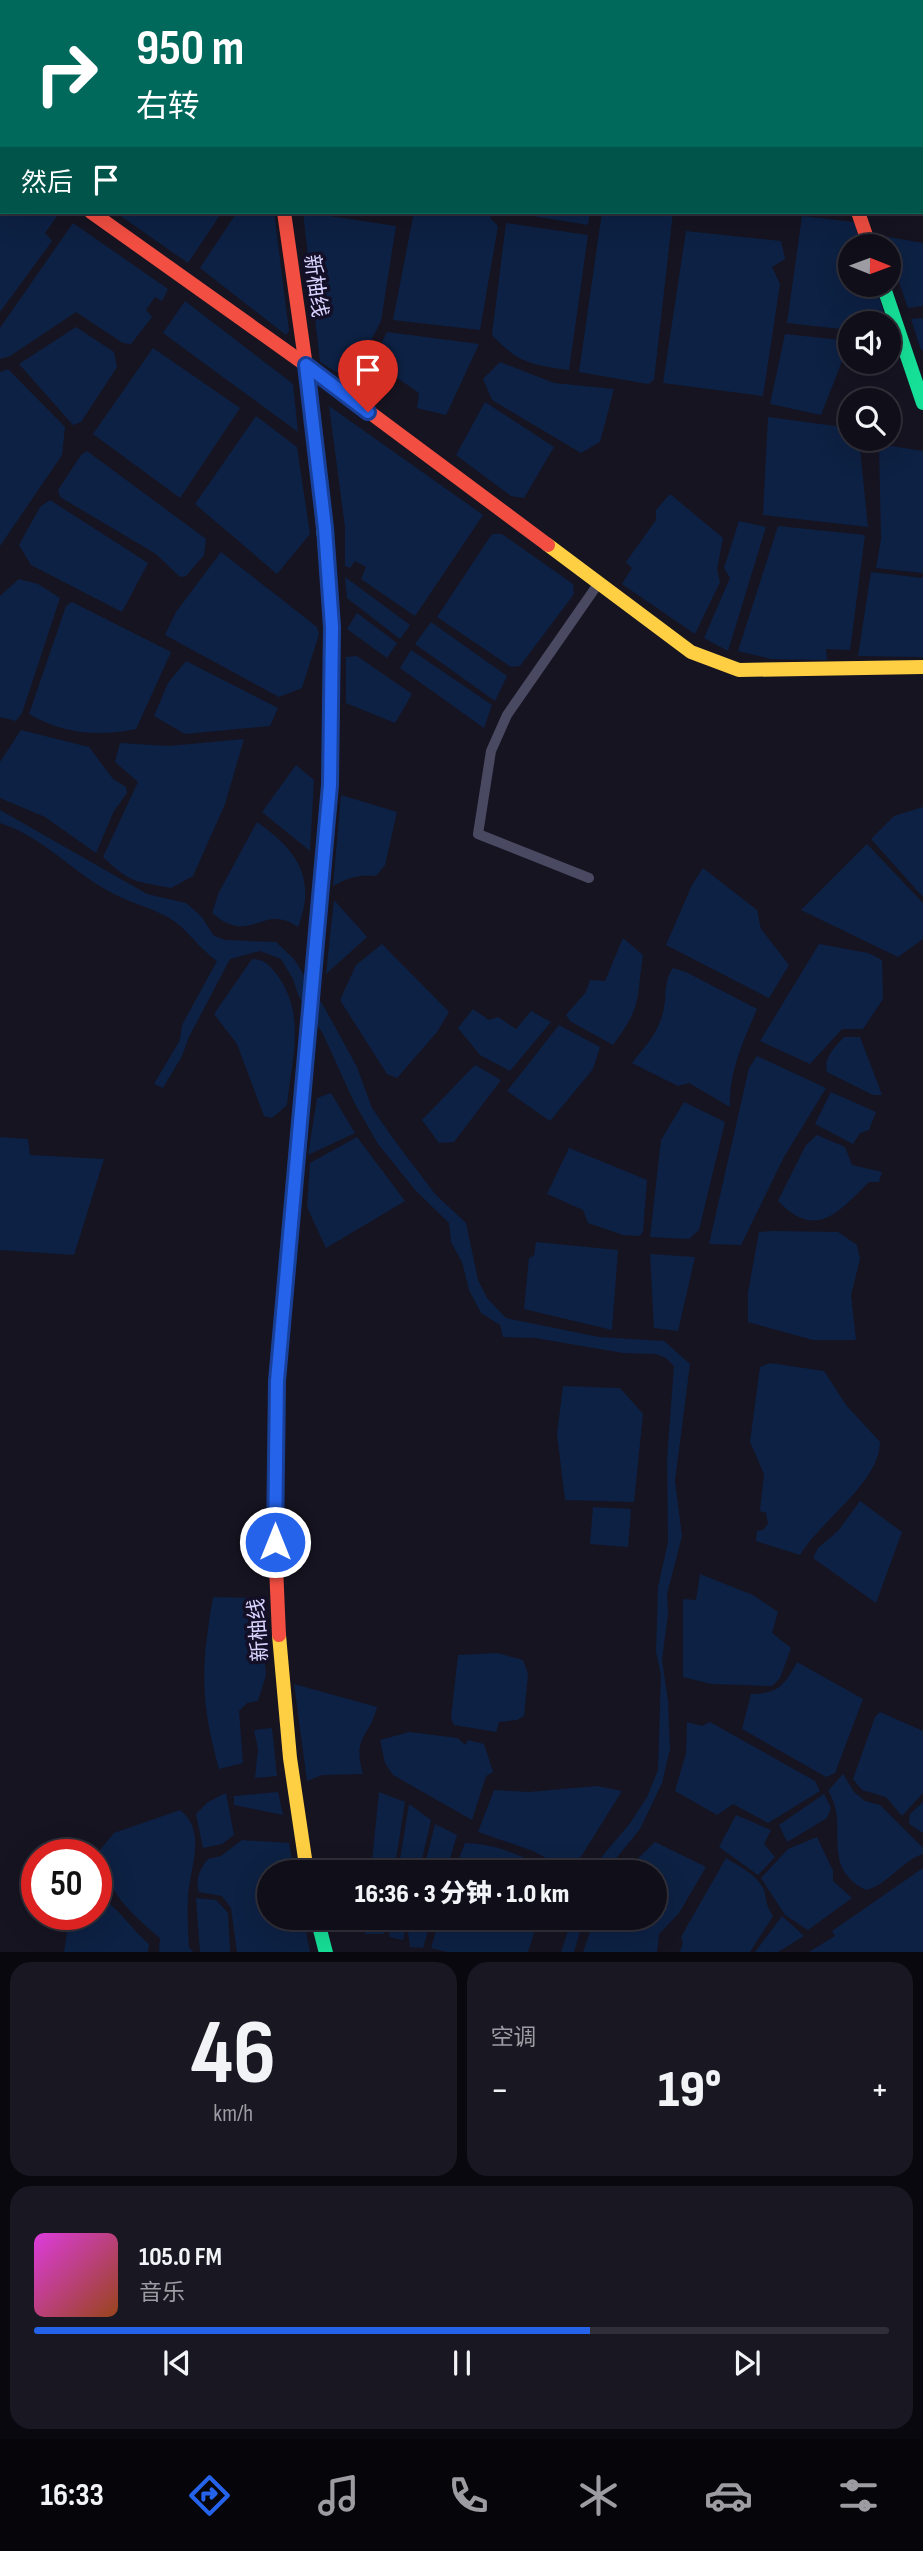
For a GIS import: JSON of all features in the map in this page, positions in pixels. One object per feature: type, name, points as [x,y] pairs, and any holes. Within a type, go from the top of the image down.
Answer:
[{"type":"main road","points":[[94,214],[306,365],[691,652],[739,670],[923,667]]},
{"type":"main road","name":"新柚线","points":[[284,214],[306,365],[325,528],[332,627],[330,772],[277,1381],[275,1565],[283,1689],[305,1860]]},
{"type":"main road","points":[[859,214],[866,234]]},
{"type":"main road","points":[[887,298],[923,404]]},
{"type":"main road","points":[[320,1930],[326,1952]]},
{"type":"street","points":[[589,878],[478,834],[491,751],[507,715],[598,583]]},
{"type":"water","points":[[0,214],[59,214],[45,233],[52,241],[0,312]]},
{"type":"water","points":[[118,214],[221,214],[188,263]]},
{"type":"water","points":[[236,214],[274,214],[289,331],[286,335],[200,268]]},
{"type":"water","points":[[303,214],[396,226],[381,321],[357,368],[349,364],[341,375],[320,362]]},
{"type":"water","points":[[414,214],[491,214],[490,218],[498,226],[480,330],[393,320]]},
{"type":"water","points":[[520,214],[590,214],[588,225]]},
{"type":"water","points":[[602,214],[673,214],[654,380],[648,384],[579,372]]},
{"type":"water","points":[[802,216],[854,222],[858,234],[838,234],[838,298],[880,298],[883,311],[838,311],[838,329],[787,323]]},
{"type":"water","points":[[73,223],[168,289],[162,301],[155,297],[146,310],[152,317],[131,344],[123,343],[76,312],[10,356],[0,359],[0,328]]},
{"type":"water","points":[[506,223],[588,235],[569,370],[526,361],[510,352],[492,335]]},
{"type":"water","points":[[686,231],[781,241],[785,259],[772,267],[780,284],[763,396],[663,383]]},
{"type":"water","points":[[901,239],[923,243],[923,306],[908,308],[901,288]]},
{"type":"water","points":[[185,301],[293,384],[298,432],[163,333]]},
{"type":"water","points":[[923,318],[923,350],[921,350],[911,319]]},
{"type":"water","points":[[76,327],[114,352],[117,367],[81,422],[73,425],[19,364]]},
{"type":"water","points":[[387,332],[479,344],[446,415],[417,408],[419,393],[373,361]]},
{"type":"water","points":[[785,334],[838,340],[838,372],[821,415],[770,404]]},
{"type":"water","points":[[153,348],[240,408],[180,498],[93,434]]},
{"type":"water","points":[[500,362],[554,383],[614,389],[600,442],[581,453],[492,400],[483,379]]},
{"type":"water","points":[[8,369],[65,427],[62,455],[0,546],[0,372]]},
{"type":"water","points":[[485,402],[554,447],[524,498],[511,496],[456,455]]},
{"type":"water","points":[[329,406],[483,515],[415,616],[361,579],[366,567],[355,561],[350,568],[345,566],[345,527]]},
{"type":"water","points":[[256,416],[297,447],[310,534],[277,574],[195,504]]},
{"type":"water","points":[[768,417],[838,426],[838,451],[860,451],[868,527],[763,515]]},
{"type":"water","points":[[901,448],[923,451],[923,573],[876,568],[881,539],[879,451],[901,451]]},
{"type":"water","points":[[87,451],[206,539],[204,555],[186,576],[180,577],[156,554],[60,497],[58,490],[81,455]]},
{"type":"water","points":[[670,494],[723,538],[717,569],[720,582],[695,634],[622,584],[632,568],[626,562],[656,520],[656,510]]},
{"type":"water","points":[[50,500],[148,563],[122,612],[31,565],[19,545],[40,507]]},
{"type":"water","points":[[739,521],[766,527],[728,651],[704,638],[730,578],[724,568]]},
{"type":"water","points":[[778,526],[865,535],[850,650],[826,649],[827,660],[771,659],[738,651]]},
{"type":"water","points":[[492,534],[502,534],[573,584],[574,594],[520,666],[511,667],[437,617]]},
{"type":"water","points":[[221,552],[317,627],[319,634],[302,688],[279,697],[165,635],[176,612]]},
{"type":"water","points":[[871,572],[923,578],[923,657],[858,656]]},
{"type":"water","points":[[345,577],[410,625],[400,639],[347,598]]},
{"type":"water","points":[[19,579],[38,584],[60,598],[22,713],[16,721],[0,717],[0,596]]},
{"type":"water","points":[[72,602],[171,652],[136,729],[108,733],[81,732],[55,726],[29,714],[66,606]]},
{"type":"water","points":[[357,613],[397,643],[387,658],[347,629]]},
{"type":"water","points":[[431,622],[507,676],[495,701],[415,644]]},
{"type":"water","points":[[411,650],[492,705],[484,728],[400,668]]},
{"type":"water","points":[[357,656],[412,694],[395,723],[346,703],[346,657]]},
{"type":"water","points":[[186,661],[278,708],[270,726],[185,734],[154,716],[168,683]]},
{"type":"water","points":[[21,730],[89,747],[113,779],[126,787],[127,793],[114,811],[96,853],[45,817],[0,798],[0,762]]},
{"type":"water","points":[[244,739],[225,804],[193,876],[171,888],[149,884],[120,872],[103,857],[138,782],[115,762],[120,743],[169,746]]},
{"type":"water","points":[[296,765],[314,780],[310,851],[262,812]]},
{"type":"water","points":[[341,795],[397,812],[385,865],[376,876],[354,877],[333,886]]},
{"type":"water","points":[[923,807],[923,897],[871,839],[894,816]]},
{"type":"water","points":[[0,810],[147,894],[186,903],[201,916],[214,936],[225,940],[276,942],[294,959],[357,1067],[372,1108],[435,1194],[466,1223],[478,1280],[487,1298],[506,1318],[599,1337],[664,1341],[690,1364],[675,1481],[682,1536],[667,1594],[668,1614],[662,1660],[668,1701],[670,1749],[662,1783],[640,1829],[615,1860],[599,1860],[631,1822],[647,1797],[658,1770],[661,1675],[656,1652],[658,1587],[668,1542],[667,1459],[674,1366],[666,1358],[656,1354],[623,1353],[535,1338],[503,1337],[500,1325],[481,1313],[469,1290],[462,1262],[451,1242],[449,1223],[416,1191],[378,1144],[354,1102],[323,1034],[299,997],[293,979],[281,959],[260,951],[230,959],[189,1037],[182,1056],[163,1088],[154,1084],[180,1040],[182,1025],[217,961],[174,921],[99,886],[31,837],[0,823]]},
{"type":"water","points":[[257,822],[283,843],[300,867],[305,894],[298,927],[275,919],[237,926],[212,913],[219,892]]},
{"type":"water","points":[[867,844],[923,903],[923,939],[898,957],[801,910]]},
{"type":"water","points":[[703,868],[757,910],[761,929],[789,965],[769,998],[666,945],[692,885]]},
{"type":"water","points":[[334,900],[367,937],[326,974]]},
{"type":"water","points":[[623,938],[643,955],[634,1011],[613,1045],[570,1021],[566,1015],[586,992],[590,980],[605,981]]},
{"type":"water","points":[[382,944],[449,1012],[437,1032],[397,1078],[387,1074],[340,1000],[356,965]]},
{"type":"water","points":[[819,944],[868,953],[882,960],[883,999],[863,1029],[842,1029],[810,1064],[760,1041]]},
{"type":"water","points":[[252,959],[265,962],[275,972],[285,988],[294,1019],[294,1053],[287,1105],[272,1118],[264,1116],[237,1044],[214,1014]]},
{"type":"water","points":[[673,968],[686,972],[757,1009],[734,1069],[730,1107],[689,1083],[678,1086],[632,1063],[650,1041],[660,1023],[667,979]]},
{"type":"water","points":[[473,1009],[489,1020],[498,1017],[516,1029],[531,1011],[551,1022],[510,1071],[480,1055],[458,1028]]},
{"type":"water","points":[[559,1025],[600,1047],[593,1069],[550,1121],[507,1091]]},
{"type":"water","points":[[844,1037],[860,1037],[882,1095],[873,1095],[827,1072],[828,1057]]},
{"type":"water","points":[[757,1056],[826,1088],[784,1157],[741,1245],[709,1244],[749,1068]]},
{"type":"water","points":[[475,1065],[501,1080],[454,1142],[439,1143],[422,1120]]},
{"type":"water","points":[[831,1092],[876,1112],[869,1130],[860,1133],[853,1144],[815,1124]]},
{"type":"water","points":[[331,1093],[355,1133],[308,1155],[317,1098]]},
{"type":"water","points":[[684,1102],[725,1122],[699,1230],[689,1239],[650,1237],[661,1140]]},
{"type":"water","points":[[817,1135],[845,1147],[852,1165],[882,1172],[879,1182],[869,1182],[838,1211],[816,1220],[805,1219],[792,1213],[778,1201],[806,1145]]},
{"type":"water","points":[[0,1137],[28,1139],[30,1155],[104,1159],[74,1255],[0,1250]]},
{"type":"water","points":[[357,1137],[405,1201],[326,1248],[307,1207],[310,1163]]},
{"type":"water","points":[[569,1148],[647,1180],[643,1231],[640,1236],[623,1235],[588,1223],[583,1210],[547,1194]]},
{"type":"water","points":[[759,1232],[838,1232],[857,1245],[860,1259],[851,1295],[856,1340],[813,1340],[748,1322],[748,1292]]},
{"type":"water","points":[[536,1242],[618,1250],[612,1330],[524,1309],[529,1258],[534,1256]]},
{"type":"water","points":[[650,1254],[695,1257],[678,1331],[654,1328]]},
{"type":"water","points":[[770,1363],[824,1371],[846,1405],[880,1442],[870,1472],[800,1555],[756,1541],[757,1531],[763,1530],[768,1524],[766,1513],[760,1511],[764,1474],[750,1442],[760,1367]]},
{"type":"water","points":[[563,1386],[620,1388],[643,1414],[634,1502],[565,1500],[557,1434]]},
{"type":"water","points":[[860,1501],[902,1532],[876,1603],[813,1558],[818,1548],[838,1531]]},
{"type":"water","points":[[593,1507],[631,1509],[628,1547],[590,1544]]},
{"type":"water","points":[[700,1574],[753,1595],[778,1612],[772,1633],[791,1648],[780,1678],[772,1686],[711,1684],[683,1677],[683,1599],[696,1600]]},
{"type":"water","points":[[213,1597],[259,1598],[266,1675],[258,1701],[247,1703],[239,1711],[243,1763],[219,1769],[208,1723],[204,1683]]},
{"type":"water","points":[[497,1653],[523,1660],[528,1674],[524,1716],[517,1720],[499,1722],[496,1732],[454,1725],[451,1718],[458,1655]]},
{"type":"water","points":[[797,1662],[863,1699],[835,1773],[826,1777],[742,1729],[751,1694],[760,1694],[780,1687]]},
{"type":"water","points":[[294,1684],[377,1707],[360,1744],[363,1774],[322,1775],[307,1781]]},
{"type":"water","points":[[880,1712],[923,1731],[923,1793],[902,1816],[886,1797],[862,1790],[853,1779],[875,1717]]},
{"type":"water","points":[[687,1722],[702,1726],[710,1722],[815,1781],[820,1791],[768,1823],[733,1804],[717,1815],[675,1791],[686,1753]]},
{"type":"water","points":[[272,1728],[277,1776],[255,1778],[258,1749],[254,1730]]},
{"type":"water","points":[[409,1732],[458,1738],[465,1745],[468,1740],[484,1744],[493,1772],[486,1776],[472,1820],[393,1775],[385,1763],[380,1740]]},
{"type":"water","points":[[843,1774],[854,1792],[865,1801],[880,1805],[923,1848],[923,1854],[866,1890],[843,1869],[839,1857],[837,1817],[828,1791]]},
{"type":"water","points":[[597,1786],[622,1791],[579,1860],[550,1860],[533,1851],[478,1832],[494,1790],[529,1792]]},
{"type":"water","points":[[278,1792],[283,1815],[234,1805],[234,1796]]},
{"type":"water","points":[[379,1792],[405,1802],[396,1860],[372,1860]]},
{"type":"water","points":[[226,1793],[234,1835],[222,1844],[203,1848],[196,1814],[208,1802]]},
{"type":"water","points":[[824,1794],[831,1808],[827,1818],[787,1842],[779,1825]]},
{"type":"water","points":[[923,1802],[923,1833],[909,1824],[910,1814]]},
{"type":"water","points":[[409,1804],[431,1820],[422,1860],[400,1860]]},
{"type":"water","points":[[180,1810],[188,1819],[195,1840],[188,1910],[189,1947],[193,1952],[159,1952],[160,1938],[129,1910],[113,1889],[112,1839],[109,1839],[114,1833]]},
{"type":"water","points":[[736,1815],[771,1830],[764,1844],[775,1857],[758,1875],[719,1847]]},
{"type":"water","points":[[435,1824],[457,1835],[450,1860],[426,1860]]},
{"type":"water","points":[[817,1837],[833,1871],[833,1881],[852,1898],[808,1930],[785,1915],[761,1878],[788,1849]]},
{"type":"water","points":[[242,1840],[289,1843],[292,1860],[257,1860],[257,1930],[305,1930],[310,1952],[237,1952],[231,1908],[222,1896],[199,1892],[199,1874],[203,1867],[208,1859],[221,1856]]},
{"type":"water","points":[[655,1842],[706,1867],[679,1913],[667,1926],[667,1860],[636,1860]]},
{"type":"water","points":[[465,1843],[487,1845],[530,1860],[459,1860]]},
{"type":"water","points":[[726,1858],[760,1882],[773,1916],[750,1952],[680,1952],[683,1942],[681,1937]]},
{"type":"water","points":[[923,1868],[923,1952],[809,1952],[835,1936],[832,1931]]},
{"type":"water","points":[[196,1898],[216,1900],[228,1913],[230,1952],[200,1952]]},
{"type":"water","points":[[112,1906],[149,1944],[148,1952],[64,1952],[68,1930],[112,1930]]},
{"type":"water","points":[[782,1916],[804,1936],[778,1952],[755,1952]]},
{"type":"water","points":[[366,1930],[384,1930],[384,1934],[365,1934]]},
{"type":"water","points":[[390,1930],[405,1930],[403,1940],[389,1937]]},
{"type":"water","points":[[428,1930],[423,1948],[410,1947],[408,1932]]},
{"type":"water","points":[[436,1930],[535,1930],[528,1952],[447,1952],[431,1948]]},
{"type":"water","points":[[568,1930],[580,1930],[574,1952],[561,1952]]},
{"type":"water","points":[[591,1930],[663,1930],[659,1934],[657,1952],[583,1952]]},
{"type":"traffic: fast","points":[[887,298],[923,403]]},
{"type":"traffic: fast","points":[[308,1036],[330,785],[332,627],[323,526]]},
{"type":"traffic: fast","points":[[320,1930],[326,1952]]},
{"type":"traffic: slow","points":[[548,545],[691,652],[739,670],[923,667]]},
{"type":"traffic: slow","points":[[279,1353],[308,1036]]},
{"type":"traffic: slow","points":[[279,1635],[290,1758],[305,1860]]},
{"type":"traffic: jam","points":[[94,214],[306,365],[548,545]]},
{"type":"traffic: jam","points":[[284,214],[315,430],[323,526]]},
{"type":"traffic: jam","points":[[859,214],[866,234]]},
{"type":"traffic: jam","points":[[279,1353],[274,1520],[279,1635]]},
{"type":"route","points":[[275,1542],[277,1381],[330,785],[332,627],[325,528],[306,365],[368,412]]}]
